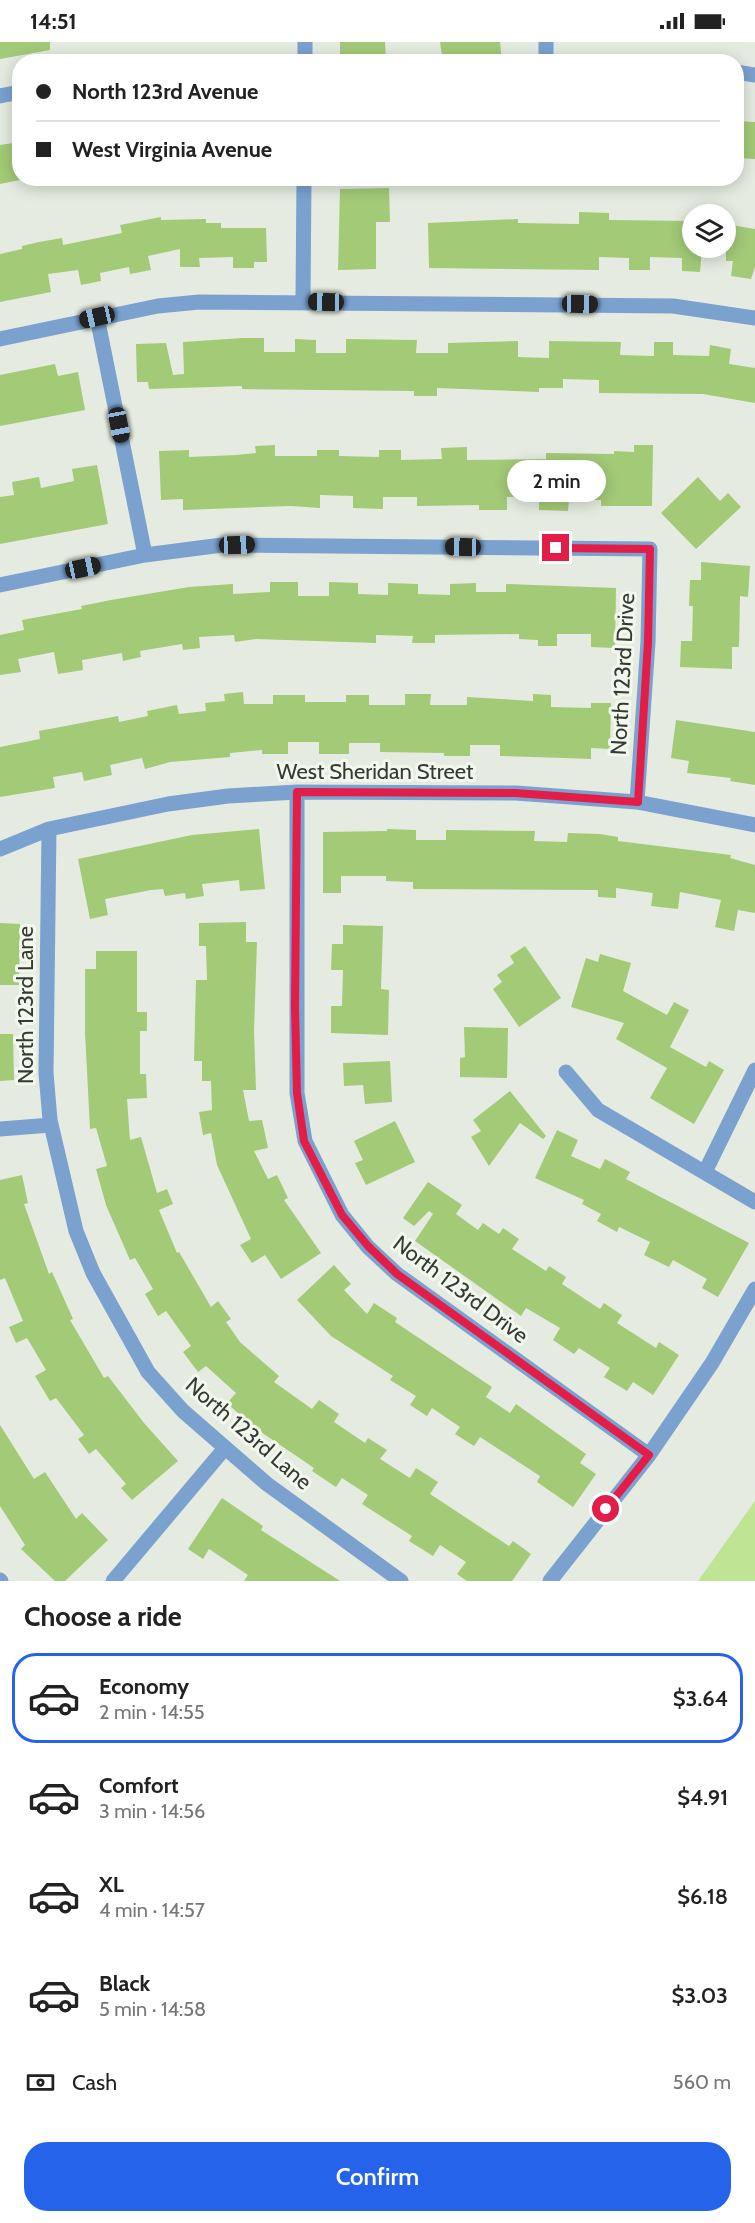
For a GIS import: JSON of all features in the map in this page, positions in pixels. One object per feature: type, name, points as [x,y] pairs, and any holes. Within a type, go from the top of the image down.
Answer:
[{"type":"street","points":[[303,301],[304,186]]},
{"type":"street","points":[[0,339],[97,317],[158,306],[199,302],[303,301],[673,306],[755,318]]},
{"type":"street","points":[[0,585],[145,555],[97,317]]},
{"type":"street","name":"North 123rd Drive","points":[[145,555],[188,548],[252,544],[650,549],[648,642],[638,802]]},
{"type":"street","name":"North 123rd Drive","points":[[297,792],[295,1007],[297,1093],[304,1141],[342,1215],[368,1246],[397,1274],[649,1455]]},
{"type":"street","name":"West Sheridan Street","points":[[0,849],[49,829],[168,804],[228,796],[297,792],[516,793],[638,802],[755,825]]},
{"type":"street","name":"North 123rd Lane","points":[[49,829],[46,1073],[51,1125],[76,1231],[93,1273],[148,1372],[183,1412],[267,1484],[401,1581]]},
{"type":"street","points":[[705,1172],[755,1070]]},
{"type":"street","points":[[566,1072],[598,1110],[755,1202]]},
{"type":"street","points":[[0,1129],[51,1125]]},
{"type":"street","points":[[550,1581],[649,1455],[712,1363],[755,1289]]},
{"type":"street","points":[[113,1581],[225,1448]]},
{"type":"green space","points":[[755,1501],[755,1581],[698,1581]]},
{"type":"building","points":[[0,42],[50,42],[50,50],[12,54],[12,57],[0,59]]},
{"type":"building","points":[[340,42],[385,42],[386,54],[340,54]]},
{"type":"building","points":[[440,42],[500,42],[501,54],[442,54]]},
{"type":"building","points":[[744,121],[755,122],[755,159],[744,158]]},
{"type":"building","points":[[12,143],[12,182],[0,184],[0,145]]},
{"type":"building","points":[[389,188],[390,222],[376,222],[376,269],[338,270],[340,189]]},
{"type":"building","points":[[579,212],[609,213],[609,220],[682,221],[682,258],[650,257],[650,270],[629,270],[629,258],[599,257],[599,270],[429,268],[428,223],[518,219],[518,223],[579,224]]},
{"type":"building","points":[[161,217],[161,220],[206,219],[206,223],[221,223],[221,228],[266,228],[267,262],[254,262],[254,268],[233,268],[233,257],[199,258],[200,267],[180,267],[180,249],[148,256],[151,270],[130,274],[129,267],[100,273],[101,281],[81,285],[78,270],[48,274],[51,292],[0,302],[0,254],[22,249],[22,246],[62,238],[63,245],[122,233],[120,225]]},
{"type":"building","points":[[736,226],[755,229],[755,267],[751,279],[731,276],[733,261],[726,261],[726,258],[736,258]]},
{"type":"building","points":[[682,258],[701,258],[700,272],[682,271]]},
{"type":"building","points":[[264,338],[264,352],[295,352],[295,339],[316,340],[316,353],[346,353],[346,339],[417,340],[416,353],[448,353],[448,343],[518,341],[518,357],[549,358],[549,341],[621,342],[620,355],[654,356],[654,342],[673,342],[673,355],[709,356],[710,345],[731,349],[729,364],[755,368],[755,403],[703,394],[599,393],[599,380],[563,379],[563,388],[539,388],[539,392],[437,388],[437,396],[414,396],[414,391],[242,389],[242,386],[149,389],[148,382],[137,382],[136,344],[166,343],[173,375],[184,374],[183,342]]},
{"type":"building","points":[[55,364],[58,376],[78,372],[85,410],[0,426],[0,375]]},
{"type":"building","points":[[275,445],[275,456],[317,456],[317,450],[339,450],[339,456],[379,457],[379,450],[401,450],[401,460],[442,459],[441,448],[467,447],[467,460],[546,459],[546,453],[614,454],[614,451],[634,452],[634,445],[653,445],[652,506],[601,506],[601,500],[569,500],[568,511],[539,510],[539,496],[507,497],[507,510],[479,510],[479,505],[417,506],[417,497],[383,497],[383,509],[353,508],[353,496],[320,495],[320,508],[291,506],[183,510],[183,499],[161,500],[159,451],[189,450],[189,457],[236,455],[256,453],[255,446]]},
{"type":"building","points":[[97,465],[108,524],[0,544],[0,497],[14,495],[12,482],[39,477],[41,488],[74,481],[72,469]]},
{"type":"building","points":[[698,477],[720,501],[728,493],[741,507],[696,549],[661,513]]},
{"type":"building","points":[[701,562],[750,566],[748,597],[740,596],[739,647],[732,647],[732,669],[680,667],[681,641],[692,641],[693,606],[689,606],[690,580],[701,580]]},
{"type":"building","points":[[270,582],[298,582],[298,596],[329,596],[329,582],[358,583],[358,594],[388,595],[388,583],[418,584],[418,594],[450,595],[450,584],[476,583],[476,592],[506,592],[506,584],[616,588],[615,648],[591,647],[591,634],[557,634],[557,646],[538,646],[538,640],[519,639],[519,634],[435,635],[435,643],[412,643],[413,636],[376,635],[376,643],[256,639],[235,642],[234,635],[199,637],[200,648],[183,650],[182,644],[140,651],[141,657],[123,661],[122,653],[82,660],[83,670],[58,674],[54,652],[18,659],[21,672],[0,675],[0,635],[24,630],[22,620],[82,609],[81,606],[111,600],[189,587],[233,584],[233,594],[270,592]]},
{"type":"building","points":[[243,692],[244,704],[273,704],[273,695],[305,695],[305,702],[346,702],[346,695],[369,695],[369,705],[405,705],[405,694],[431,694],[430,705],[467,705],[467,697],[533,701],[533,694],[551,695],[551,707],[591,708],[591,703],[611,703],[610,749],[591,748],[591,759],[500,756],[500,745],[470,745],[470,756],[444,756],[444,753],[380,752],[380,743],[349,743],[349,754],[319,754],[319,742],[288,742],[288,754],[262,754],[262,750],[230,753],[230,757],[170,762],[145,769],[142,758],[110,765],[112,775],[84,781],[82,772],[53,777],[55,788],[0,797],[0,747],[40,739],[39,731],[118,716],[119,722],[148,716],[147,711],[177,705],[179,714],[206,711],[205,703],[225,701],[224,694]]},
{"type":"building","points":[[676,720],[755,732],[755,785],[730,781],[731,778],[687,773],[689,761],[671,758]]},
{"type":"building","points":[[259,829],[265,889],[240,891],[239,880],[202,884],[204,896],[186,899],[185,893],[165,896],[163,889],[151,890],[105,899],[108,915],[90,919],[78,859],[192,835]]},
{"type":"building","points":[[387,829],[416,830],[416,840],[446,840],[446,830],[535,831],[534,841],[567,842],[568,833],[600,834],[618,837],[618,841],[731,855],[730,858],[755,865],[755,913],[738,910],[734,931],[715,927],[721,900],[680,892],[678,909],[651,906],[653,893],[616,888],[616,898],[598,897],[598,890],[413,889],[413,882],[386,881],[386,876],[341,876],[341,893],[323,893],[323,832],[387,831]]},
{"type":"building","points":[[246,922],[246,942],[257,942],[254,1030],[256,1090],[243,1090],[249,1121],[262,1120],[268,1148],[254,1151],[268,1179],[277,1175],[288,1198],[284,1200],[321,1253],[281,1279],[265,1255],[252,1263],[240,1245],[251,1239],[217,1165],[211,1133],[203,1135],[199,1112],[212,1110],[211,1081],[202,1081],[202,1061],[194,1061],[196,980],[207,980],[206,946],[199,946],[199,923]]},
{"type":"building","points":[[0,923],[20,924],[19,985],[0,985]]},
{"type":"building","points":[[343,925],[383,926],[381,989],[389,990],[388,1035],[331,1033],[331,1006],[342,1006],[343,970],[331,970],[332,944],[343,944]]},
{"type":"building","points":[[525,946],[561,998],[519,1027],[493,989],[502,982],[497,975],[514,963],[510,956]]},
{"type":"building","points":[[96,951],[137,951],[137,1012],[147,1012],[147,1031],[140,1031],[140,1074],[146,1074],[147,1098],[127,1099],[130,1140],[141,1137],[157,1193],[167,1189],[173,1204],[159,1210],[177,1253],[179,1252],[211,1307],[218,1301],[231,1319],[226,1322],[240,1342],[279,1376],[274,1382],[312,1409],[319,1400],[339,1414],[334,1422],[365,1443],[368,1438],[387,1450],[380,1459],[410,1478],[416,1468],[438,1482],[430,1494],[509,1546],[513,1541],[531,1554],[512,1581],[467,1581],[457,1574],[466,1562],[440,1545],[433,1556],[409,1541],[412,1536],[362,1504],[368,1495],[342,1478],[336,1487],[312,1471],[314,1468],[252,1426],[227,1403],[236,1393],[206,1366],[198,1372],[183,1352],[191,1346],[166,1311],[158,1316],[145,1294],[153,1289],[135,1258],[130,1260],[106,1205],[96,1169],[107,1166],[96,1128],[90,1129],[85,1032],[85,969],[96,969]]},
{"type":"building","points":[[600,954],[631,963],[623,991],[667,1015],[674,1002],[689,1010],[670,1047],[706,1067],[709,1061],[724,1070],[694,1124],[650,1098],[667,1068],[616,1039],[624,1023],[571,1007],[586,958],[598,962]]},
{"type":"building","points":[[464,1027],[508,1028],[507,1078],[460,1077],[460,1058],[465,1057]]},
{"type":"building","points":[[0,1034],[13,1034],[14,1080],[0,1081]]},
{"type":"building","points":[[390,1061],[392,1102],[365,1104],[363,1085],[344,1086],[343,1063]]},
{"type":"building","points":[[510,1091],[546,1136],[543,1139],[520,1123],[489,1166],[471,1137],[481,1131],[473,1120]]},
{"type":"building","points":[[395,1121],[415,1162],[366,1185],[355,1163],[363,1160],[354,1141]]},
{"type":"building","points":[[557,1130],[578,1140],[571,1156],[600,1169],[605,1159],[630,1172],[626,1179],[749,1243],[718,1297],[702,1288],[707,1279],[673,1260],[669,1267],[644,1255],[650,1242],[619,1227],[617,1232],[597,1221],[601,1214],[582,1204],[584,1200],[535,1178]]},
{"type":"building","points":[[22,1175],[28,1203],[24,1204],[49,1274],[52,1272],[73,1319],[70,1320],[104,1378],[108,1376],[144,1423],[178,1461],[132,1500],[121,1488],[126,1484],[96,1449],[89,1454],[78,1439],[84,1435],[56,1398],[50,1401],[35,1376],[46,1370],[27,1338],[16,1343],[9,1327],[23,1321],[5,1278],[0,1280],[0,1180]]},
{"type":"building","points":[[428,1182],[462,1205],[456,1214],[478,1230],[483,1223],[499,1234],[503,1228],[519,1239],[512,1249],[546,1271],[549,1266],[566,1277],[562,1284],[600,1309],[604,1303],[622,1315],[617,1323],[656,1348],[659,1342],[679,1355],[653,1395],[633,1382],[627,1391],[604,1377],[610,1368],[579,1348],[574,1354],[553,1340],[560,1328],[526,1308],[521,1316],[415,1241],[433,1214],[429,1211],[414,1226],[403,1218]]},
{"type":"building","points":[[334,1265],[351,1284],[344,1290],[367,1314],[374,1303],[397,1318],[395,1322],[492,1387],[486,1397],[510,1413],[516,1404],[586,1454],[580,1463],[596,1474],[573,1507],[537,1482],[540,1476],[480,1437],[474,1446],[455,1434],[460,1427],[432,1408],[427,1416],[410,1405],[416,1396],[390,1380],[393,1376],[331,1336],[297,1300]]},
{"type":"building","points":[[0,1425],[34,1479],[45,1472],[76,1519],[82,1513],[108,1540],[65,1581],[55,1581],[21,1549],[25,1545],[0,1506]]},
{"type":"building","points":[[222,1498],[263,1526],[261,1530],[340,1581],[244,1581],[248,1575],[209,1549],[203,1559],[188,1549]]},
{"type":"route","points":[[556,548],[650,549],[648,642],[638,802],[516,793],[297,792],[295,1007],[297,1093],[304,1141],[342,1215],[368,1246],[397,1274],[649,1455],[606,1509]]}]
